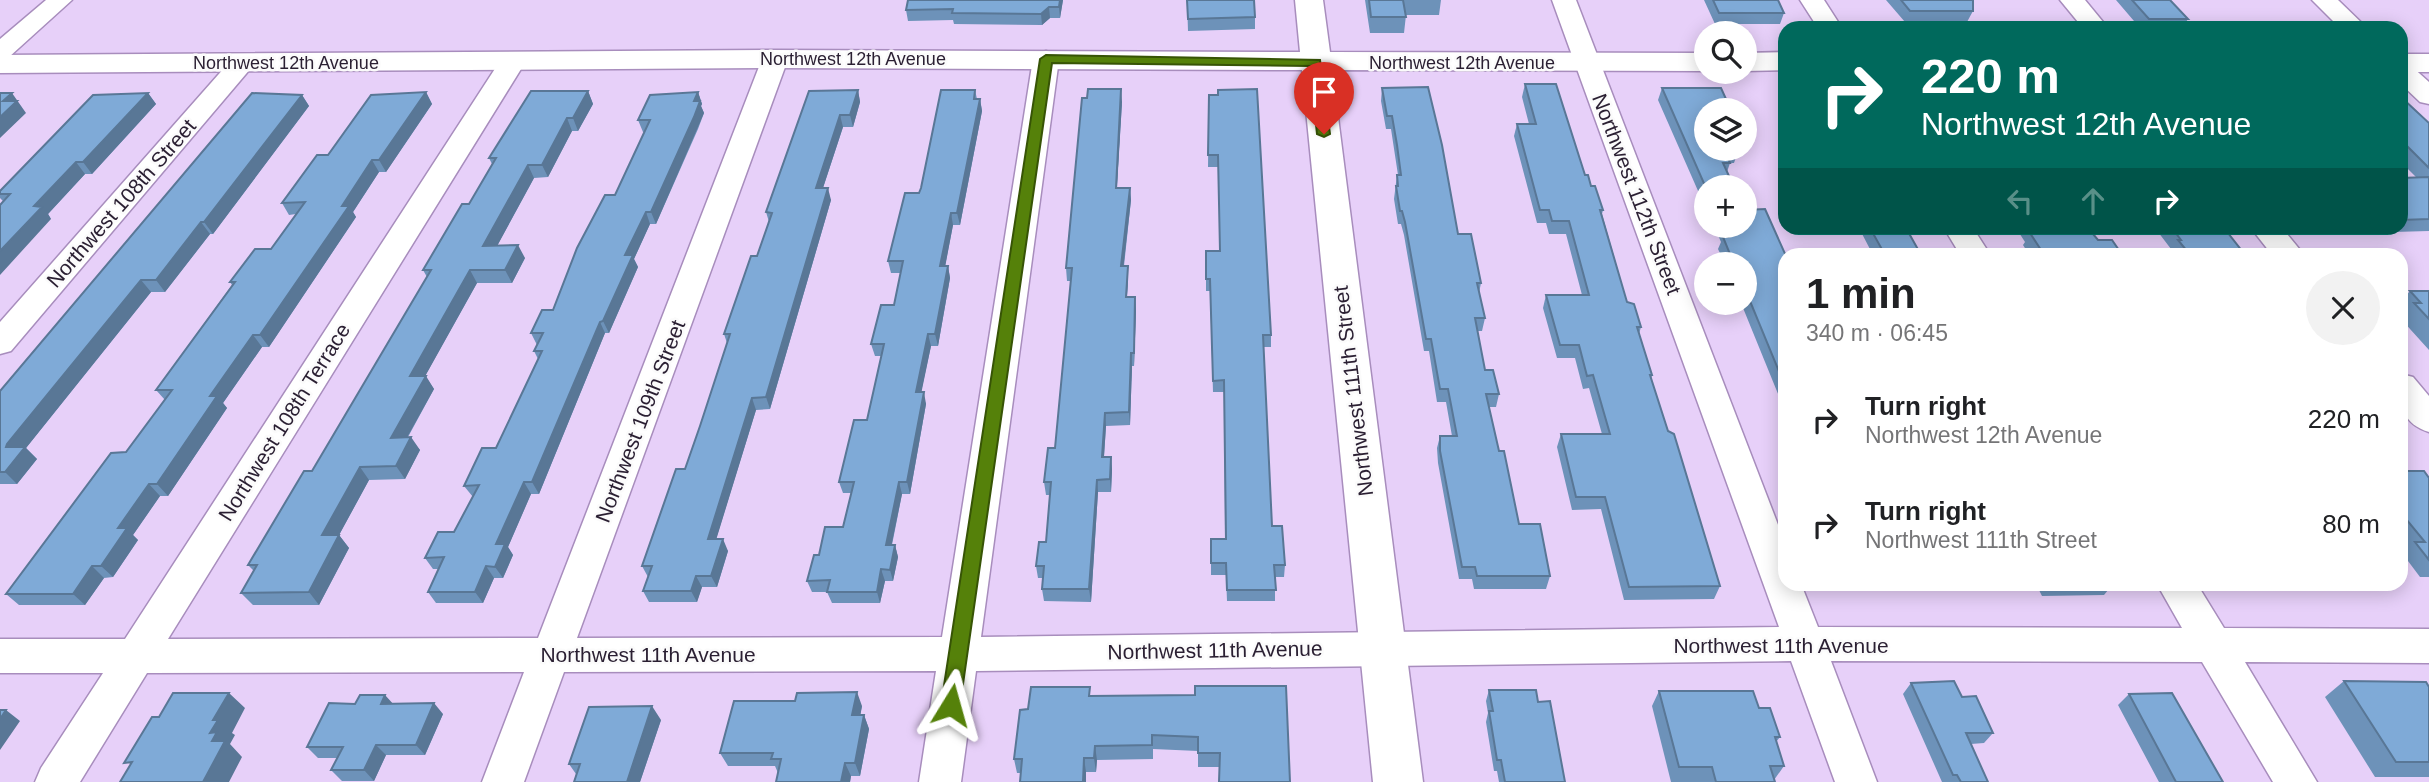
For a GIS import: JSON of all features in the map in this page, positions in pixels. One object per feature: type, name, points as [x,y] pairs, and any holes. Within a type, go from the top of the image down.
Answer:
[{"type":"street","points":[[0,52],[60,0]]},
{"type":"street","name":"Northwest 111th Street","points":[[1309,0],[1398,782]]},
{"type":"street","name":"Northwest 112th Street","points":[[1564,0],[1778,569]]},
{"type":"street","points":[[1812,0],[1826,21]]},
{"type":"street","points":[[2072,0],[2090,21]]},
{"type":"street","points":[[2324,0],[2347,21]]},
{"type":"street","name":"Northwest 12th Avenue","points":[[0,64],[775,59],[1694,62]]},
{"type":"street","name":"Northwest 109th Street","points":[[503,782],[775,59]]},
{"type":"street","points":[[940,782],[1046,59]]},
{"type":"street","name":"Northwest 108th Terrace","points":[[56,782],[513,61]]},
{"type":"street","points":[[1757,61],[1778,61]]},
{"type":"street","name":"Northwest 108th Street","points":[[0,343],[243,63]]},
{"type":"street","points":[[2408,63],[2429,63]]},
{"type":"street","points":[[2408,76],[2429,96]]},
{"type":"street","points":[[2408,394],[2429,419]]},
{"type":"street","name":"Northwest 112th Street","points":[[1786,591],[1856,782]]},
{"type":"street","points":[[2180,591],[2295,782]]},
{"type":"street","name":"Northwest 11th Avenue","points":[[0,656],[958,654],[1806,644],[2429,646]]},
{"type":"building","points":[[908,0],[1060,0],[1059,7],[1049,7],[1041,14],[952,13],[953,9],[906,10]]},
{"type":"building","points":[[1187,0],[1254,0],[1255,17],[1188,19]]},
{"type":"building","points":[[1369,0],[1403,0],[1406,17],[1371,17]]},
{"type":"building","points":[[1713,0],[1778,0],[1784,13],[1719,13]]},
{"type":"building","points":[[1901,0],[1973,0],[1973,11],[1910,11]]},
{"type":"building","points":[[2132,0],[2170,0],[2188,19],[2149,19]]},
{"type":"building","points":[[1525,84],[1556,84],[1585,175],[1588,175],[1591,186],[1595,186],[1603,210],[1600,210],[1627,302],[1634,304],[1641,327],[1637,327],[1650,375],[1668,431],[1674,434],[1720,586],[1629,587],[1605,497],[1576,497],[1561,434],[1610,434],[1593,375],[1587,376],[1579,345],[1560,345],[1546,295],[1589,295],[1569,221],[1552,221],[1549,210],[1540,210],[1517,124],[1536,124]]},
{"type":"building","points":[[1428,87],[1442,145],[1458,234],[1471,234],[1481,283],[1477,283],[1485,318],[1475,318],[1485,370],[1493,370],[1499,394],[1486,394],[1499,451],[1504,451],[1519,524],[1540,524],[1550,576],[1477,576],[1475,567],[1462,567],[1440,451],[1440,436],[1457,436],[1448,389],[1440,389],[1431,339],[1426,339],[1396,186],[1397,175],[1401,175],[1392,116],[1387,116],[1382,88]]},
{"type":"building","points":[[1662,88],[1721,88],[1726,98],[1694,98],[1694,161]]},
{"type":"building","points":[[1088,89],[1121,89],[1116,188],[1130,188],[1121,266],[1128,266],[1126,297],[1135,297],[1129,412],[1105,413],[1102,457],[1111,457],[1110,479],[1097,480],[1089,589],[1042,589],[1044,566],[1036,566],[1039,542],[1046,542],[1051,482],[1044,482],[1048,448],[1055,448],[1072,268],[1066,268],[1082,98],[1087,98]]},
{"type":"building","points":[[1257,89],[1271,335],[1263,335],[1272,526],[1282,526],[1285,565],[1274,565],[1276,590],[1227,590],[1226,563],[1211,563],[1211,539],[1226,539],[1224,380],[1213,381],[1210,279],[1206,279],[1206,251],[1220,251],[1218,155],[1208,155],[1209,95],[1218,95],[1218,90]]},
{"type":"building","points":[[858,90],[850,115],[840,115],[816,188],[828,188],[766,397],[752,398],[708,539],[723,539],[711,576],[696,576],[691,591],[643,591],[652,566],[642,566],[676,469],[685,469],[730,334],[724,334],[751,256],[757,256],[772,213],[766,212],[809,91]]},
{"type":"building","points":[[941,90],[975,90],[974,99],[980,99],[957,213],[951,213],[940,266],[948,266],[935,334],[928,334],[916,392],[924,392],[907,482],[899,482],[886,545],[895,545],[890,570],[881,569],[877,592],[827,592],[830,580],[807,581],[814,555],[819,555],[825,527],[843,527],[854,482],[839,482],[854,420],[867,420],[884,344],[871,344],[881,305],[894,305],[903,261],[888,261],[905,193],[919,193],[921,188]]},
{"type":"building","points":[[531,91],[588,91],[573,118],[567,118],[542,165],[528,165],[483,246],[518,245],[505,270],[470,270],[410,376],[426,376],[391,438],[411,437],[396,466],[360,467],[322,535],[339,535],[309,592],[241,593],[257,565],[248,565],[304,471],[312,471],[431,270],[423,270],[462,204],[469,204],[496,158],[489,158]]},
{"type":"building","points":[[426,92],[379,160],[372,160],[342,206],[349,206],[260,335],[253,335],[210,396],[217,396],[157,484],[149,484],[118,528],[127,528],[101,566],[92,566],[73,594],[6,594],[111,453],[126,452],[172,390],[156,390],[235,282],[230,282],[255,249],[271,249],[305,202],[282,203],[317,155],[328,155],[371,95]]},
{"type":"building","points":[[698,92],[694,101],[700,101],[694,117],[651,212],[646,212],[625,255],[633,255],[603,321],[600,322],[532,482],[524,482],[496,544],[505,544],[495,567],[486,566],[475,592],[428,592],[444,557],[425,558],[438,532],[454,532],[479,485],[464,486],[482,448],[496,448],[542,351],[534,351],[543,333],[531,333],[542,310],[553,310],[577,248],[605,195],[615,195],[650,120],[638,120],[650,95]]},
{"type":"building","points":[[0,93],[12,93],[3,101],[17,101],[0,117]]},
{"type":"building","points":[[148,93],[83,162],[76,162],[34,206],[42,207],[0,251],[0,205],[10,194],[0,194],[0,191],[93,95]]},
{"type":"building","points":[[252,93],[302,95],[156,280],[141,280],[7,444],[6,447],[25,447],[5,472],[0,472],[0,391]]},
{"type":"building","points":[[2408,104],[2429,123],[2429,168],[2408,147]]},
{"type":"building","points":[[1694,161],[1729,161],[1730,163],[1723,163],[1728,175],[1700,175]]},
{"type":"building","points":[[2429,177],[2429,219],[2408,220],[2408,178]]},
{"type":"building","points":[[1757,209],[1765,209],[1782,248],[1778,248],[1778,369],[1756,315],[1757,252],[1729,252],[1723,238],[1757,238]]},
{"type":"building","points":[[1874,235],[1910,235],[1917,248],[1881,248]]},
{"type":"building","points":[[2031,235],[2094,235],[2098,240],[2112,240],[2118,248],[2040,248]]},
{"type":"building","points":[[2177,235],[2230,235],[2240,248],[2185,248],[2178,240],[2181,240]]},
{"type":"building","points":[[2410,291],[2429,291],[2429,319],[2414,303],[2421,303]]},
{"type":"building","points":[[2408,471],[2424,471],[2429,478],[2429,560],[2415,542],[2425,542],[2408,521]]},
{"type":"building","points":[[1954,681],[1962,697],[1976,696],[1993,733],[1966,733],[1988,782],[1961,782],[1957,775],[1953,775],[1911,683]]},
{"type":"building","points":[[2344,681],[2426,682],[2429,687],[2429,762],[2396,762]]},
{"type":"building","points":[[1195,686],[1286,686],[1290,782],[1219,782],[1220,753],[1198,753],[1198,737],[1152,735],[1152,745],[1095,746],[1094,758],[1084,758],[1083,782],[1020,782],[1022,759],[1014,759],[1020,710],[1028,709],[1031,687],[1090,687],[1089,696],[1195,695]]},
{"type":"building","points":[[1489,690],[1536,690],[1538,702],[1550,701],[1565,782],[1505,782],[1501,760],[1497,760],[1489,711],[1493,711]]},
{"type":"building","points":[[1659,691],[1753,691],[1759,708],[1770,708],[1780,737],[1775,737],[1784,766],[1770,766],[1775,782],[1716,782],[1712,767],[1679,767]]},
{"type":"building","points":[[857,692],[852,715],[864,715],[855,763],[845,763],[841,782],[776,782],[781,759],[771,759],[773,753],[720,753],[734,701],[795,701],[797,693]]},
{"type":"building","points":[[173,693],[229,693],[213,720],[218,720],[210,733],[217,732],[212,741],[225,741],[203,782],[120,782],[132,762],[124,763],[152,717],[159,717]]},
{"type":"building","points":[[2172,693],[2223,782],[2176,782],[2129,694]]},
{"type":"building","points":[[360,695],[385,695],[381,704],[434,703],[416,745],[376,745],[364,770],[331,770],[343,747],[307,747],[329,703],[355,704]]},
{"type":"building","points":[[652,706],[627,782],[574,782],[580,764],[569,764],[589,707]]},
{"type":"route","points":[[951,705],[1046,59],[1315,62],[1324,134]]}]
